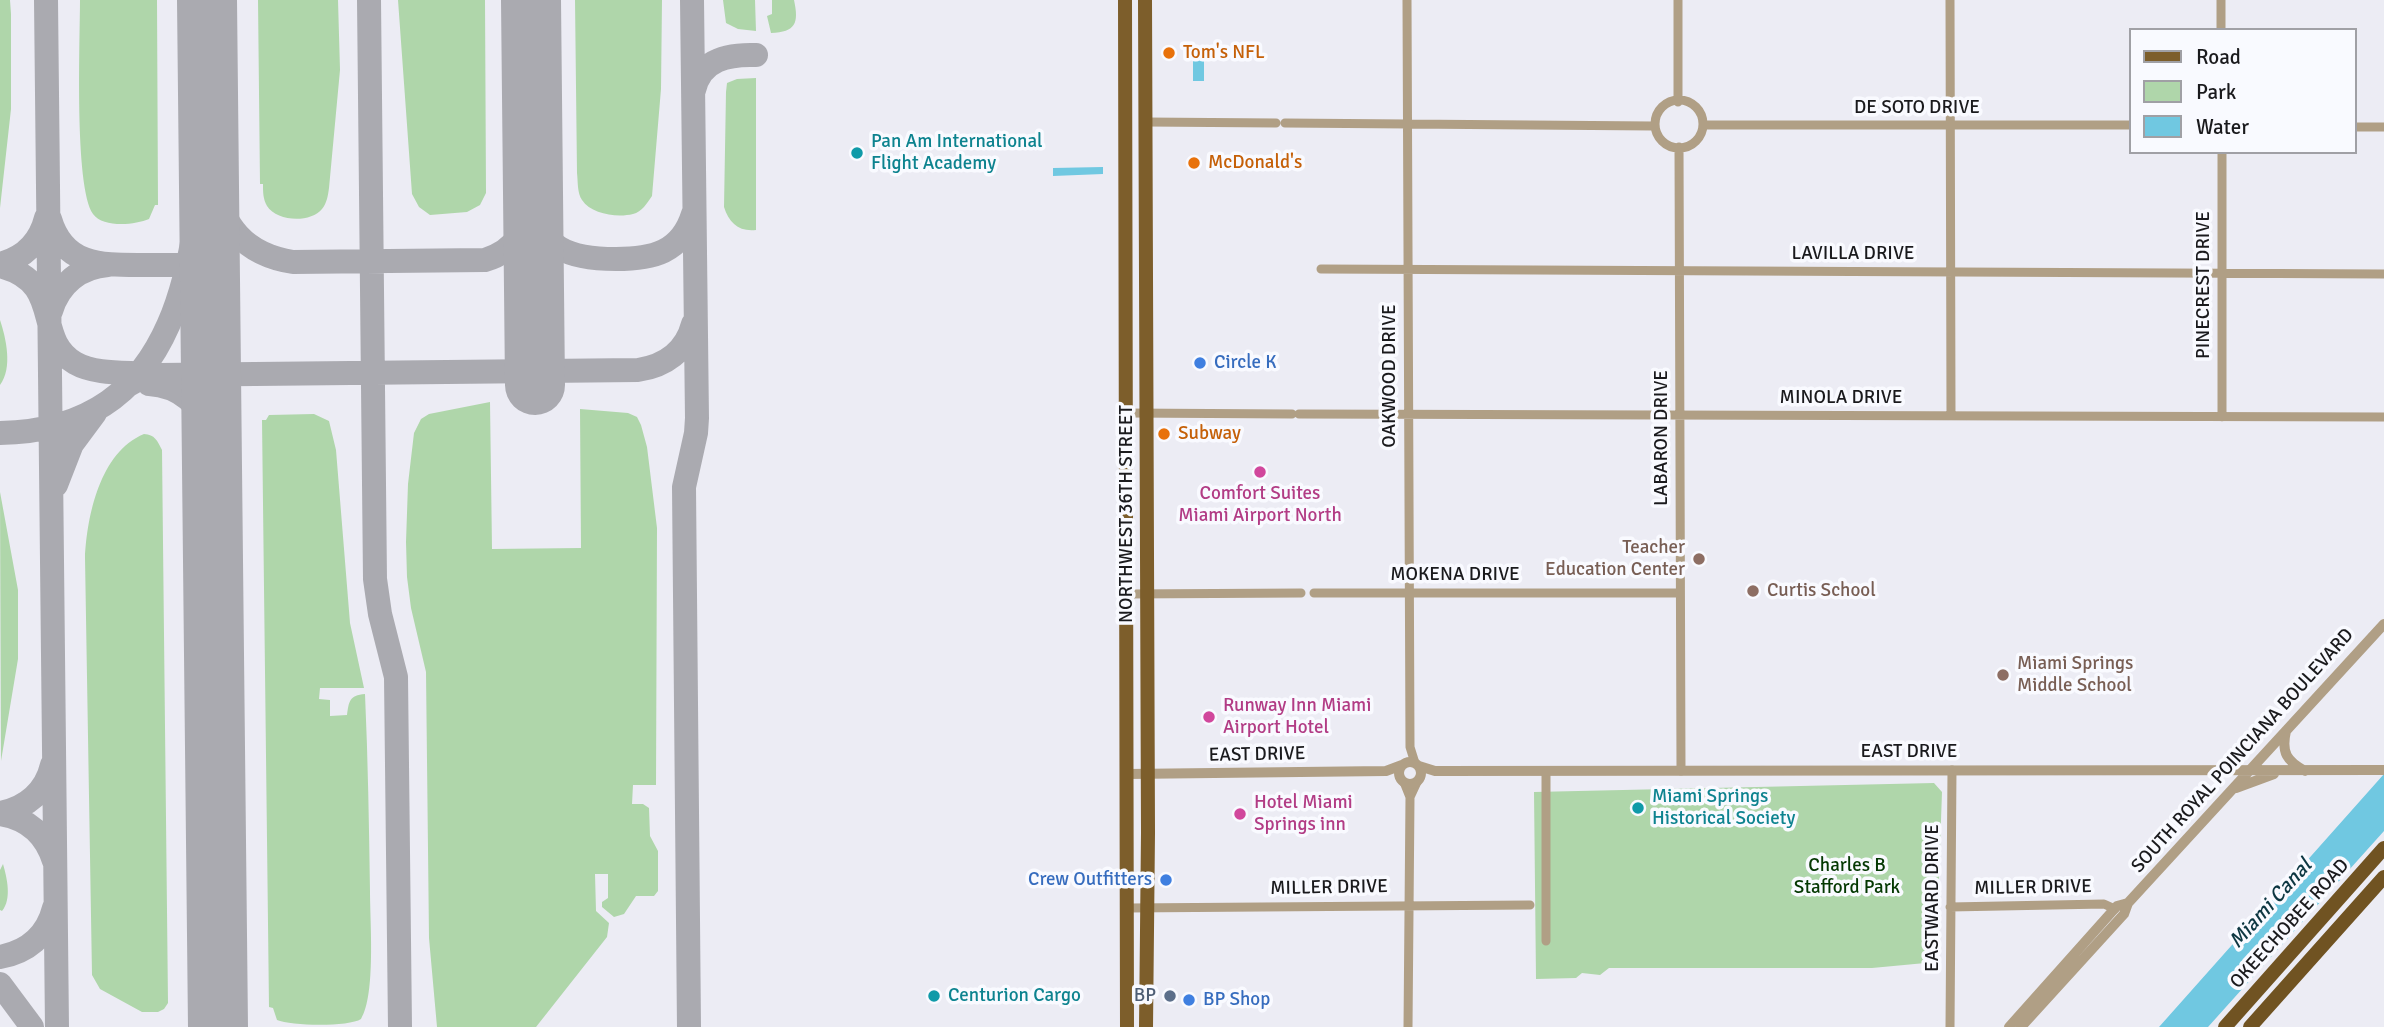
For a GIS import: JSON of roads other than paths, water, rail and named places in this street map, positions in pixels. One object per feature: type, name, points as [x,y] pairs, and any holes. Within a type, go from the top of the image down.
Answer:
[{"type":"highway","name":"OKEECHOBEE ROAD","points":[[2225,1027],[2384,848]]},
{"type":"highway","name":"OKEECHOBEE ROAD","points":[[2250,1027],[2384,877]]},
{"type":"main road","name":"NORTHWEST 36TH STREET","points":[[1125,0],[1127,1027]]},
{"type":"main road","name":"NORTHWEST 36TH STREET","points":[[1144,0],[1146,1027]]},
{"type":"main road","points":[[1125,71],[1133,84],[1135,115],[1146,122]]},
{"type":"main road","points":[[1126,238],[1146,238]]},
{"type":"street","name":"OAKWOOD DRIVE","points":[[1407,0],[1410,764]]},
{"type":"street","points":[[1678,0],[1678,102]]},
{"type":"street","points":[[1950,0],[1951,415]]},
{"type":"street","points":[[2221,0],[2221,28]]},
{"type":"street","points":[[1678,102],[1695,107],[1704,125],[1696,141],[1679,147],[1667,145],[1659,139],[1653,126],[1654,118],[1661,108],[1678,102]]},
{"type":"street","points":[[1146,122],[1653,126]]},
{"type":"street","name":"DE SOTO DRIVE","points":[[1704,125],[2128,125]]},
{"type":"street","points":[[2356,127],[2384,127]]},
{"type":"street","name":"LABARON DRIVE","points":[[1679,147],[1681,771]]},
{"type":"street","name":"PINECREST DRIVE","points":[[2222,154],[2222,417]]},
{"type":"street","name":"LAVILLA DRIVE","points":[[1321,269],[2384,274]]},
{"type":"street","name":"MINOLA DRIVE","points":[[1127,413],[2384,417]]},
{"type":"street","points":[[1128,594],[1301,593]]},
{"type":"street","name":"MOKENA DRIVE","points":[[1314,593],[1680,593]]},
{"type":"street","name":"SOUTH ROYAL POINCIANA BOULEVARD","points":[[2021,1027],[2124,914],[2128,903],[2384,624]]},
{"type":"street","points":[[2287,729],[2284,747],[2286,758],[2306,771]]},
{"type":"street","points":[[1408,1027],[1410,797],[1399,772],[1410,764],[1422,773],[1410,797]]},
{"type":"street","name":"EAST DRIVE","points":[[1128,774],[1386,771],[1410,764],[1435,771],[2384,770]]},
{"type":"street","name":"EASTWARD DRIVE","points":[[1950,1027],[1952,770]]},
{"type":"street","name":"EAST DRIVE","points":[[1386,771],[1402,780]]},
{"type":"street","name":"EAST DRIVE","points":[[1419,780],[1435,771]]},
{"type":"street","points":[[1546,771],[1546,941]]},
{"type":"street","points":[[2229,792],[2283,771]]},
{"type":"street","points":[[1402,780],[1411,784],[1419,780]]},
{"type":"street","name":"SOUTH ROYAL POINCIANA BOULEVARD","points":[[2009,1027],[2115,909],[2128,903]]},
{"type":"street","name":"MILLER DRIVE","points":[[1950,907],[2104,904],[2115,909]]},
{"type":"street","name":"MILLER DRIVE","points":[[1128,908],[1530,905]]},
{"type":"water","points":[[1193,57],[1204,57],[1204,81],[1193,81]]},
{"type":"water","points":[[1103,167],[1103,174],[1053,176],[1053,168]]},
{"type":"water","name":"Miami Canal","points":[[2384,774],[2384,831],[2208,1027],[2159,1027]]},
{"type":"place","name":"Tom's NFL","points":[[1169,53]]},
{"type":"place","name":"Pan Am International Flight Academy","points":[[857,153]]},
{"type":"place","name":"McDonald's","points":[[1194,163]]},
{"type":"place","name":"Circle K","points":[[1200,363]]},
{"type":"place","name":"Subway","points":[[1164,434]]},
{"type":"place","name":"Comfort Suites Miami Airport North","points":[[1260,472]]},
{"type":"place","name":"Teacher Education Center","points":[[1699,559]]},
{"type":"place","name":"Curtis School","points":[[1753,591]]},
{"type":"place","name":"Miami Springs Middle School","points":[[2003,675]]},
{"type":"place","name":"Runway Inn Miami Airport Hotel","points":[[1209,717]]},
{"type":"place","name":"Miami Springs Historical Society","points":[[1638,808]]},
{"type":"place","name":"Hotel Miami Springs inn","points":[[1240,814]]},
{"type":"place","name":"Crew Outfitters","points":[[1166,880]]},
{"type":"place","name":"Centurion Cargo","points":[[934,996]]},
{"type":"place","name":"BP","points":[[1170,996]]},
{"type":"place","name":"BP Shop","points":[[1189,1000]]},
{"type":"park label","name":"Charles B Stafford Park","points":[[1847,877]]}]
